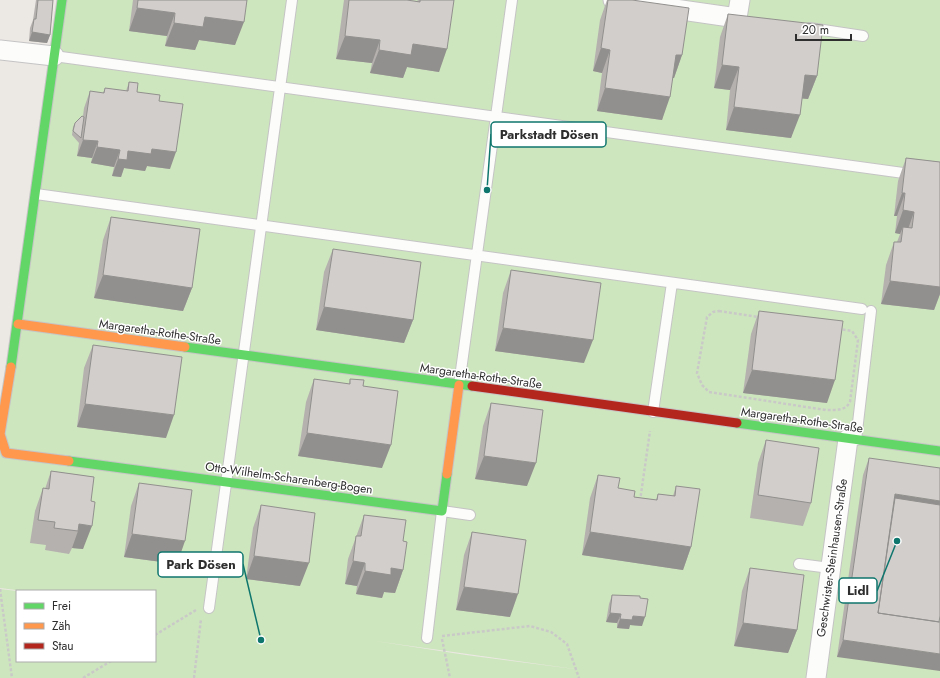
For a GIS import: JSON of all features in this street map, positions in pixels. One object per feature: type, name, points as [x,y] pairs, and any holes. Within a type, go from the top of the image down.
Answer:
[{"type":"street","points":[[18,324],[62,0]]},
{"type":"street","points":[[614,0],[740,12]]},
{"type":"street","points":[[0,50],[54,56]]},
{"type":"street","name":"Margaretha-Rothe-Straße","points":[[18,324],[940,452]]},
{"type":"street","name":"Otto-Wilhelm-Scharenberg-Bogen","points":[[18,324],[0,434],[6,453],[442,511]]},
{"type":"street","points":[[442,511],[459,385]]},
{"type":"street","name":"Geschwister-Steinhausen-Straße","points":[[816,678],[830,568],[852,439]]},
{"type":"lane","points":[[206,607],[226,482],[292,0]]},
{"type":"lane","points":[[459,385],[512,0]]},
{"type":"lane","points":[[802,27],[863,36]]},
{"type":"lane","points":[[54,56],[940,178]]},
{"type":"lane","points":[[36,194],[672,284],[867,310],[852,439]]},
{"type":"lane","points":[[653,412],[672,284]]},
{"type":"lane","points":[[427,638],[442,511],[470,515]]},
{"type":"lane","points":[[799,564],[830,568]]},
{"type":"path","points":[[790,327],[793,300]]},
{"type":"path","points":[[719,311],[790,321],[846,329],[857,335],[858,340],[851,394],[847,407],[841,410],[826,410],[709,392],[702,385],[697,373],[707,317],[713,312],[719,311]]},
{"type":"path","points":[[640,506],[653,412]]},
{"type":"path","points":[[0,589],[12,678]]},
{"type":"path","points":[[156,634],[206,607]]},
{"type":"path","points":[[194,678],[201,615]]},
{"type":"path","points":[[450,678],[442,636],[530,626],[552,632],[567,644],[579,678]]},
{"type":"path","points":[[83,678],[110,662]]},
{"type":"green space","points":[[60,0],[940,0],[940,678],[0,678],[0,589],[16,591],[16,662],[156,662],[156,590],[16,590],[0,588],[0,439]],"holes":[[[375,641],[582,670],[466,655]]]},
{"type":"building","points":[[38,0],[53,0],[50,35],[32,32],[34,19],[36,19]]},
{"type":"building","points":[[138,0],[247,0],[244,22],[205,17],[203,27],[174,23],[175,13],[137,8]]},
{"type":"building","points":[[349,0],[407,0],[420,2],[420,0],[454,0],[447,49],[413,44],[411,55],[379,50],[380,40],[345,36]]},
{"type":"building","points":[[608,0],[632,0],[689,8],[682,55],[676,55],[670,97],[605,88],[610,50],[601,48]]},
{"type":"building","points":[[728,14],[823,25],[817,76],[805,75],[800,115],[734,107],[739,67],[722,65]]},
{"type":"building","points":[[129,82],[138,83],[137,92],[160,95],[159,101],[183,104],[176,152],[152,149],[151,154],[128,151],[127,160],[118,159],[120,150],[97,147],[98,141],[83,140],[90,91],[104,93],[105,88],[128,91]]},
{"type":"building","points":[[82,116],[84,117],[81,138],[73,131],[75,123]]},
{"type":"building","points":[[906,158],[940,162],[940,287],[890,281],[894,242],[901,242],[903,227],[912,228],[914,212],[903,210],[905,193],[902,193]]},
{"type":"building","points":[[111,217],[200,229],[192,288],[103,275]]},
{"type":"building","points":[[333,249],[421,262],[413,320],[324,307]]},
{"type":"building","points":[[511,270],[601,283],[593,340],[503,328]]},
{"type":"building","points":[[759,311],[843,321],[835,380],[752,370]]},
{"type":"building","points":[[93,345],[182,357],[174,415],[85,404]]},
{"type":"building","points":[[314,379],[350,384],[350,379],[364,380],[363,386],[398,391],[391,445],[307,433]]},
{"type":"building","points":[[491,403],[543,410],[536,463],[484,456]]},
{"type":"building","points":[[766,440],[819,448],[811,503],[758,495]]},
{"type":"building","points":[[869,458],[940,468],[940,501],[895,494],[878,613],[940,622],[940,654],[843,640]]},
{"type":"building","points":[[51,471],[94,477],[91,501],[95,502],[92,526],[79,524],[78,531],[54,528],[55,522],[38,520],[43,488],[49,489]]},
{"type":"building","points":[[598,475],[620,478],[618,488],[635,491],[634,497],[657,500],[658,494],[675,496],[676,486],[700,489],[691,547],[590,532]]},
{"type":"building","points":[[139,483],[192,490],[185,541],[132,534]]},
{"type":"building","points":[[895,498],[940,505],[939,622],[878,613]]},
{"type":"building","points":[[261,505],[315,513],[309,563],[254,556]]},
{"type":"building","points":[[364,515],[406,520],[403,541],[407,542],[403,570],[391,568],[391,575],[365,571],[365,563],[353,561],[356,536],[361,536]]},
{"type":"building","points":[[472,532],[526,540],[518,594],[464,587]]},
{"type":"building","points":[[750,568],[804,575],[797,630],[743,623]]},
{"type":"building","points":[[612,595],[640,596],[640,598],[648,599],[645,617],[633,616],[632,620],[620,619],[621,614],[610,613]]},
{"type":"traffic: fast","points":[[11,367],[62,0]]},
{"type":"traffic: fast","points":[[185,347],[472,386]]},
{"type":"traffic: fast","points":[[737,423],[940,451]]},
{"type":"traffic: fast","points":[[69,461],[442,511],[447,474]]},
{"type":"traffic: slow","points":[[18,324],[185,347]]},
{"type":"traffic: slow","points":[[11,367],[0,434],[6,453],[69,461]]},
{"type":"traffic: slow","points":[[447,474],[459,385]]},
{"type":"traffic: jam","points":[[472,386],[737,423]]},
{"type":"place","name":"Parkstadt Dösen","points":[[487,190]]},
{"type":"place","name":"Lidl","points":[[897,541]]},
{"type":"place","name":"Park Dösen","points":[[261,640]]}]
